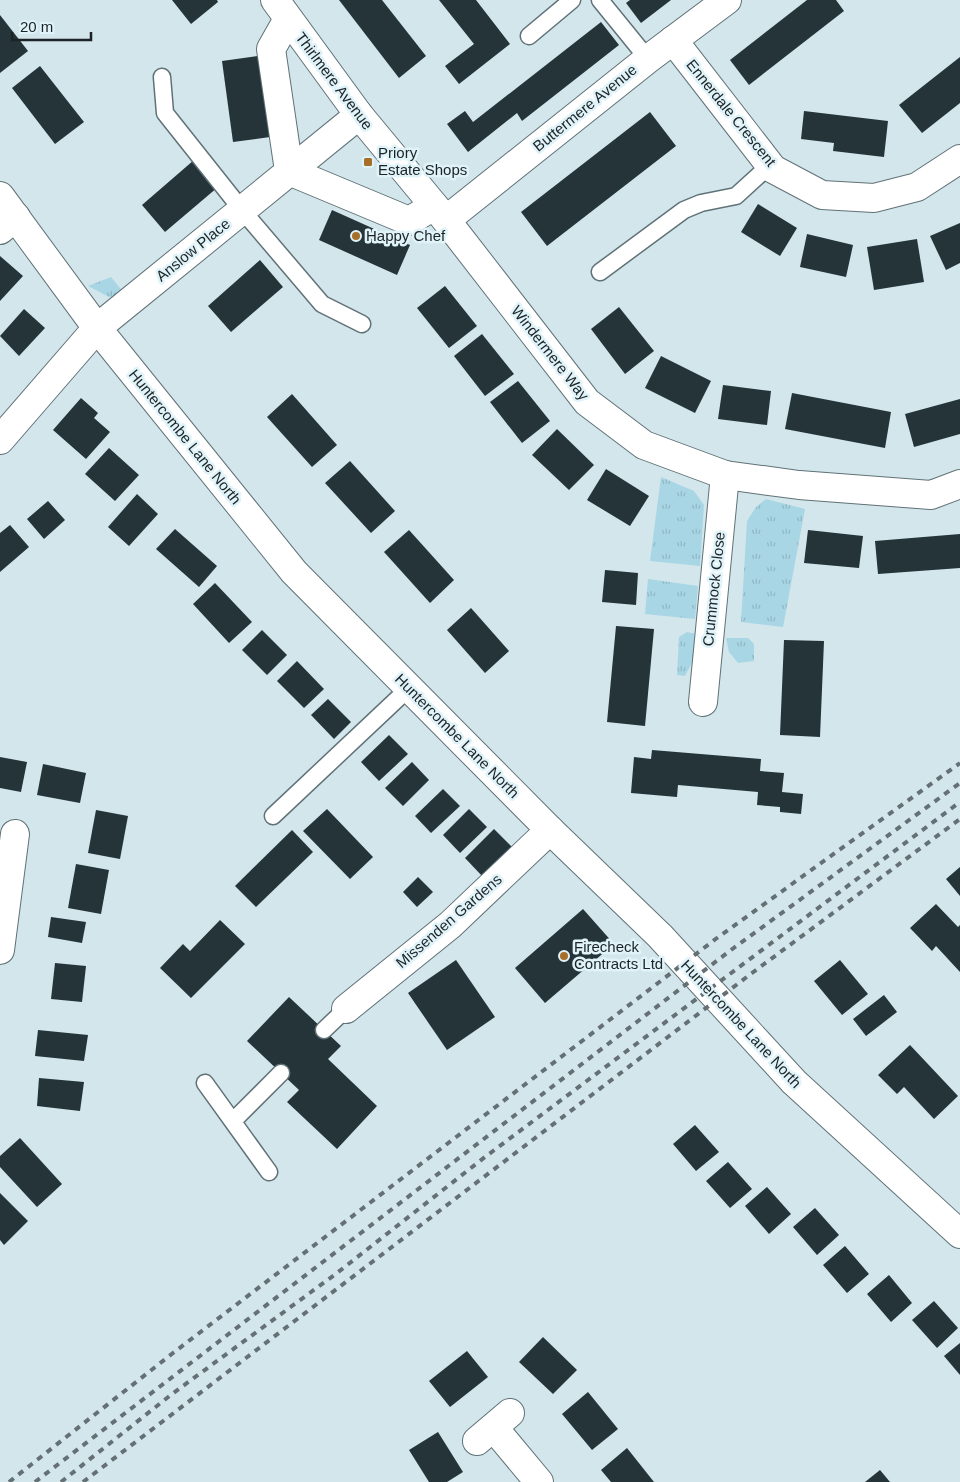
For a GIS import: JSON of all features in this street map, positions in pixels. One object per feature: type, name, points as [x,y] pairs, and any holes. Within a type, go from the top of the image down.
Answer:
[{"type":"street","name":"Buttermere Avenue","points":[[440,213],[727,0]]},
{"type":"street","name":"Thirlmere Avenue","points":[[279,5],[359,115],[440,213]]},
{"type":"street","points":[[279,5],[271,49],[289,172],[409,221],[440,213]]},
{"type":"street","name":"Ennerdale Crescent","points":[[674,40],[773,169],[822,195],[874,198],[917,187],[960,159]]},
{"type":"street","name":"Anslow Place","points":[[0,440],[97,328],[359,115]]},
{"type":"street","name":"Huntercombe Lane North","points":[[0,196],[8,224],[97,328],[294,572],[550,830],[660,936],[794,1082],[960,1234]]},
{"type":"street","name":"Windermere Way","points":[[440,213],[587,402],[644,445],[726,475],[799,485],[931,495],[960,484]]},
{"type":"street","name":"Crummock Close","points":[[703,702],[726,475]]},
{"type":"street","name":"Missenden Gardens","points":[[346,1009],[450,925],[550,830]]},
{"type":"street","points":[[0,950],[15,834]]},
{"type":"street","points":[[494,1428],[540,1482]]},
{"type":"lane","points":[[529,36],[572,0]]},
{"type":"lane","points":[[600,0],[648,59]]},
{"type":"lane","points":[[162,77],[165,114],[242,210],[322,304],[362,324]]},
{"type":"lane","points":[[600,272],[684,210],[701,203],[736,196],[770,165]]},
{"type":"lane","points":[[273,816],[409,688]]},
{"type":"lane","points":[[324,1030],[346,1009]]},
{"type":"lane","points":[[234,1120],[281,1073]]},
{"type":"lane","points":[[205,1083],[234,1120],[269,1172]]},
{"type":"green space","points":[[111,277],[128,298],[109,297],[88,286]]},
{"type":"green space","points":[[661,477],[694,491],[704,505],[700,566],[650,561]]},
{"type":"green space","points":[[766,499],[805,509],[783,627],[741,622],[747,521],[756,507]]},
{"type":"green space","points":[[648,579],[698,586],[695,619],[645,614]]},
{"type":"green space","points":[[687,632],[704,636],[704,651],[693,661],[685,676],[677,675],[679,637]]},
{"type":"green space","points":[[726,638],[748,638],[754,644],[754,661],[738,663],[729,652]]},
{"type":"building","points":[[172,0],[217,0],[218,2],[191,24]]},
{"type":"building","points":[[339,0],[382,0],[426,56],[399,78]]},
{"type":"building","points":[[439,0],[476,0],[510,44],[459,84],[445,66],[474,44]]},
{"type":"building","points":[[630,0],[671,0],[641,23],[626,3]]},
{"type":"building","points":[[807,0],[836,0],[844,11],[749,85],[730,60]]},
{"type":"building","points":[[0,15],[28,51],[0,73]]},
{"type":"building","points":[[601,22],[619,45],[522,121],[517,113],[468,152],[447,124],[465,111],[473,122]]},
{"type":"building","points":[[258,56],[270,137],[233,142],[222,61]]},
{"type":"building","points":[[960,57],[960,103],[922,133],[899,105]]},
{"type":"building","points":[[40,66],[84,122],[55,144],[12,88]]},
{"type":"building","points":[[804,111],[888,121],[884,157],[833,151],[834,143],[801,139]]},
{"type":"building","points":[[650,112],[676,146],[547,246],[521,212]]},
{"type":"building","points":[[194,160],[218,187],[165,232],[142,205]]},
{"type":"building","points":[[758,204],[797,228],[780,256],[741,232]]},
{"type":"building","points":[[332,210],[410,245],[397,275],[319,240]]},
{"type":"building","points":[[960,223],[960,263],[946,270],[930,236]]},
{"type":"building","points":[[807,234],[853,245],[846,277],[800,267]]},
{"type":"building","points":[[917,239],[924,282],[874,290],[867,247]]},
{"type":"building","points":[[0,256],[23,276],[0,301]]},
{"type":"building","points":[[260,260],[283,287],[231,332],[208,306]]},
{"type":"building","points":[[445,286],[477,326],[449,348],[417,308]]},
{"type":"building","points":[[619,307],[654,351],[625,374],[591,329]]},
{"type":"building","points":[[24,309],[45,328],[19,356],[0,336]]},
{"type":"building","points":[[482,334],[514,374],[485,396],[454,356]]},
{"type":"building","points":[[661,356],[711,381],[695,413],[645,388]]},
{"type":"building","points":[[518,381],[550,421],[522,443],[490,402]]},
{"type":"building","points":[[723,385],[771,391],[767,425],[718,419]]},
{"type":"building","points":[[792,393],[891,412],[885,448],[785,429]]},
{"type":"building","points":[[292,394],[337,445],[312,467],[267,417]]},
{"type":"building","points":[[81,398],[98,413],[94,418],[110,432],[86,459],[53,430]]},
{"type":"building","points":[[960,399],[960,434],[914,447],[905,414]]},
{"type":"building","points":[[557,429],[594,465],[569,490],[532,455]]},
{"type":"building","points":[[109,448],[139,475],[115,501],[85,474]]},
{"type":"building","points":[[350,461],[395,511],[371,533],[325,483]]},
{"type":"building","points":[[606,469],[649,496],[630,526],[587,500]]},
{"type":"building","points":[[137,494],[158,514],[129,546],[108,527]]},
{"type":"building","points":[[48,501],[65,520],[44,539],[27,519]]},
{"type":"building","points":[[10,525],[29,547],[0,572],[0,533]]},
{"type":"building","points":[[175,529],[217,566],[199,587],[156,549]]},
{"type":"building","points":[[409,530],[454,580],[430,603],[384,552]]},
{"type":"building","points":[[808,530],[863,536],[859,568],[804,563]]},
{"type":"building","points":[[960,534],[960,568],[878,574],[875,541]]},
{"type":"building","points":[[605,570],[638,573],[636,605],[602,602]]},
{"type":"building","points":[[215,583],[252,622],[229,643],[193,604]]},
{"type":"building","points":[[471,608],[509,651],[485,673],[447,630]]},
{"type":"building","points":[[616,626],[654,629],[645,726],[607,722]]},
{"type":"building","points":[[262,630],[287,655],[267,675],[242,650]]},
{"type":"building","points":[[784,640],[824,641],[820,737],[780,735]]},
{"type":"building","points":[[297,661],[324,689],[304,708],[277,681]]},
{"type":"building","points":[[328,699],[351,722],[334,739],[311,715]]},
{"type":"building","points":[[389,735],[408,754],[379,781],[361,762]]},
{"type":"building","points":[[652,750],[761,759],[760,771],[784,773],[782,792],[803,794],[801,814],[780,812],[780,807],[757,805],[758,792],[678,785],[677,797],[631,793],[634,757],[651,759]]},
{"type":"building","points":[[0,757],[27,762],[21,792],[0,788]]},
{"type":"building","points":[[412,762],[429,780],[403,806],[385,788]]},
{"type":"building","points":[[43,764],[86,773],[80,803],[37,795]]},
{"type":"building","points":[[443,789],[460,806],[431,833],[415,816]]},
{"type":"building","points":[[327,809],[373,857],[350,879],[303,831]]},
{"type":"building","points":[[469,809],[487,827],[460,853],[443,835]]},
{"type":"building","points":[[96,810],[128,816],[120,859],[88,853]]},
{"type":"building","points":[[494,829],[513,848],[483,877],[465,858]]},
{"type":"building","points":[[292,830],[313,852],[256,907],[235,886]]},
{"type":"building","points":[[76,864],[109,870],[101,914],[68,908]]},
{"type":"building","points":[[960,867],[960,896],[946,879]]},
{"type":"building","points":[[418,877],[433,892],[417,907],[403,892]]},
{"type":"building","points":[[936,904],[958,927],[960,925],[960,972],[936,946],[932,951],[910,928]]},
{"type":"building","name":"Firecheck Contracts Ltd","points":[[583,909],[614,944],[545,1003],[515,968]]},
{"type":"building","points":[[51,917],[86,922],[82,943],[48,937]]},
{"type":"building","points":[[220,920],[245,944],[191,998],[160,968],[183,944],[190,951]]},
{"type":"building","points":[[456,960],[495,1017],[447,1050],[408,993]]},
{"type":"building","points":[[840,960],[868,994],[842,1015],[814,981]]},
{"type":"building","points":[[55,963],[86,966],[82,1002],[51,999]]},
{"type":"building","points":[[884,995],[897,1012],[866,1036],[853,1019]]},
{"type":"building","points":[[289,997],[341,1046],[328,1059],[377,1106],[337,1149],[287,1102],[299,1090],[247,1041]]},
{"type":"building","points":[[38,1030],[88,1035],[84,1061],[35,1056]]},
{"type":"building","points":[[910,1045],[958,1096],[934,1119],[904,1087],[897,1094],[878,1075]]},
{"type":"building","points":[[39,1078],[84,1082],[80,1111],[37,1106]]},
{"type":"building","points":[[695,1125],[719,1152],[696,1171],[673,1144]]},
{"type":"building","points":[[20,1138],[62,1184],[37,1207],[0,1167],[0,1156]]},
{"type":"building","points":[[728,1162],[752,1189],[730,1208],[706,1181]]},
{"type":"building","points":[[767,1187],[791,1214],[769,1234],[745,1206]]},
{"type":"building","points":[[0,1193],[28,1221],[4,1245],[0,1240]]},
{"type":"building","points":[[815,1208],[839,1235],[817,1255],[793,1227]]},
{"type":"building","points":[[845,1246],[869,1274],[847,1293],[823,1265]]},
{"type":"building","points":[[889,1275],[912,1303],[891,1322],[867,1294]]},
{"type":"building","points":[[934,1301],[958,1328],[937,1348],[912,1320]]},
{"type":"building","points":[[543,1337],[577,1370],[553,1394],[519,1362]]},
{"type":"building","points":[[960,1343],[960,1375],[944,1356]]},
{"type":"building","points":[[467,1351],[488,1377],[450,1407],[429,1381]]},
{"type":"building","points":[[588,1392],[618,1429],[592,1450],[562,1414]]},
{"type":"building","points":[[438,1432],[463,1472],[447,1482],[429,1482],[409,1450]]},
{"type":"building","points":[[627,1448],[654,1482],[611,1482],[601,1470]]},
{"type":"building","points":[[880,1470],[890,1482],[865,1482]]},
{"type":"railway","points":[[9,1482],[173,1353],[717,938],[960,763]]},
{"type":"railway","points":[[35,1482],[731,950],[960,783]]},
{"type":"railway","points":[[61,1482],[172,1394],[337,1273],[485,1157],[960,802]]},
{"type":"railway","points":[[83,1482],[752,973],[960,819]]},
{"type":"place","name":"Priory Estate Shops","points":[[368,162]]},
{"type":"place","name":"Happy Chef","points":[[356,236]]},
{"type":"place","name":"Firecheck Contracts Ltd","points":[[564,956]]}]
